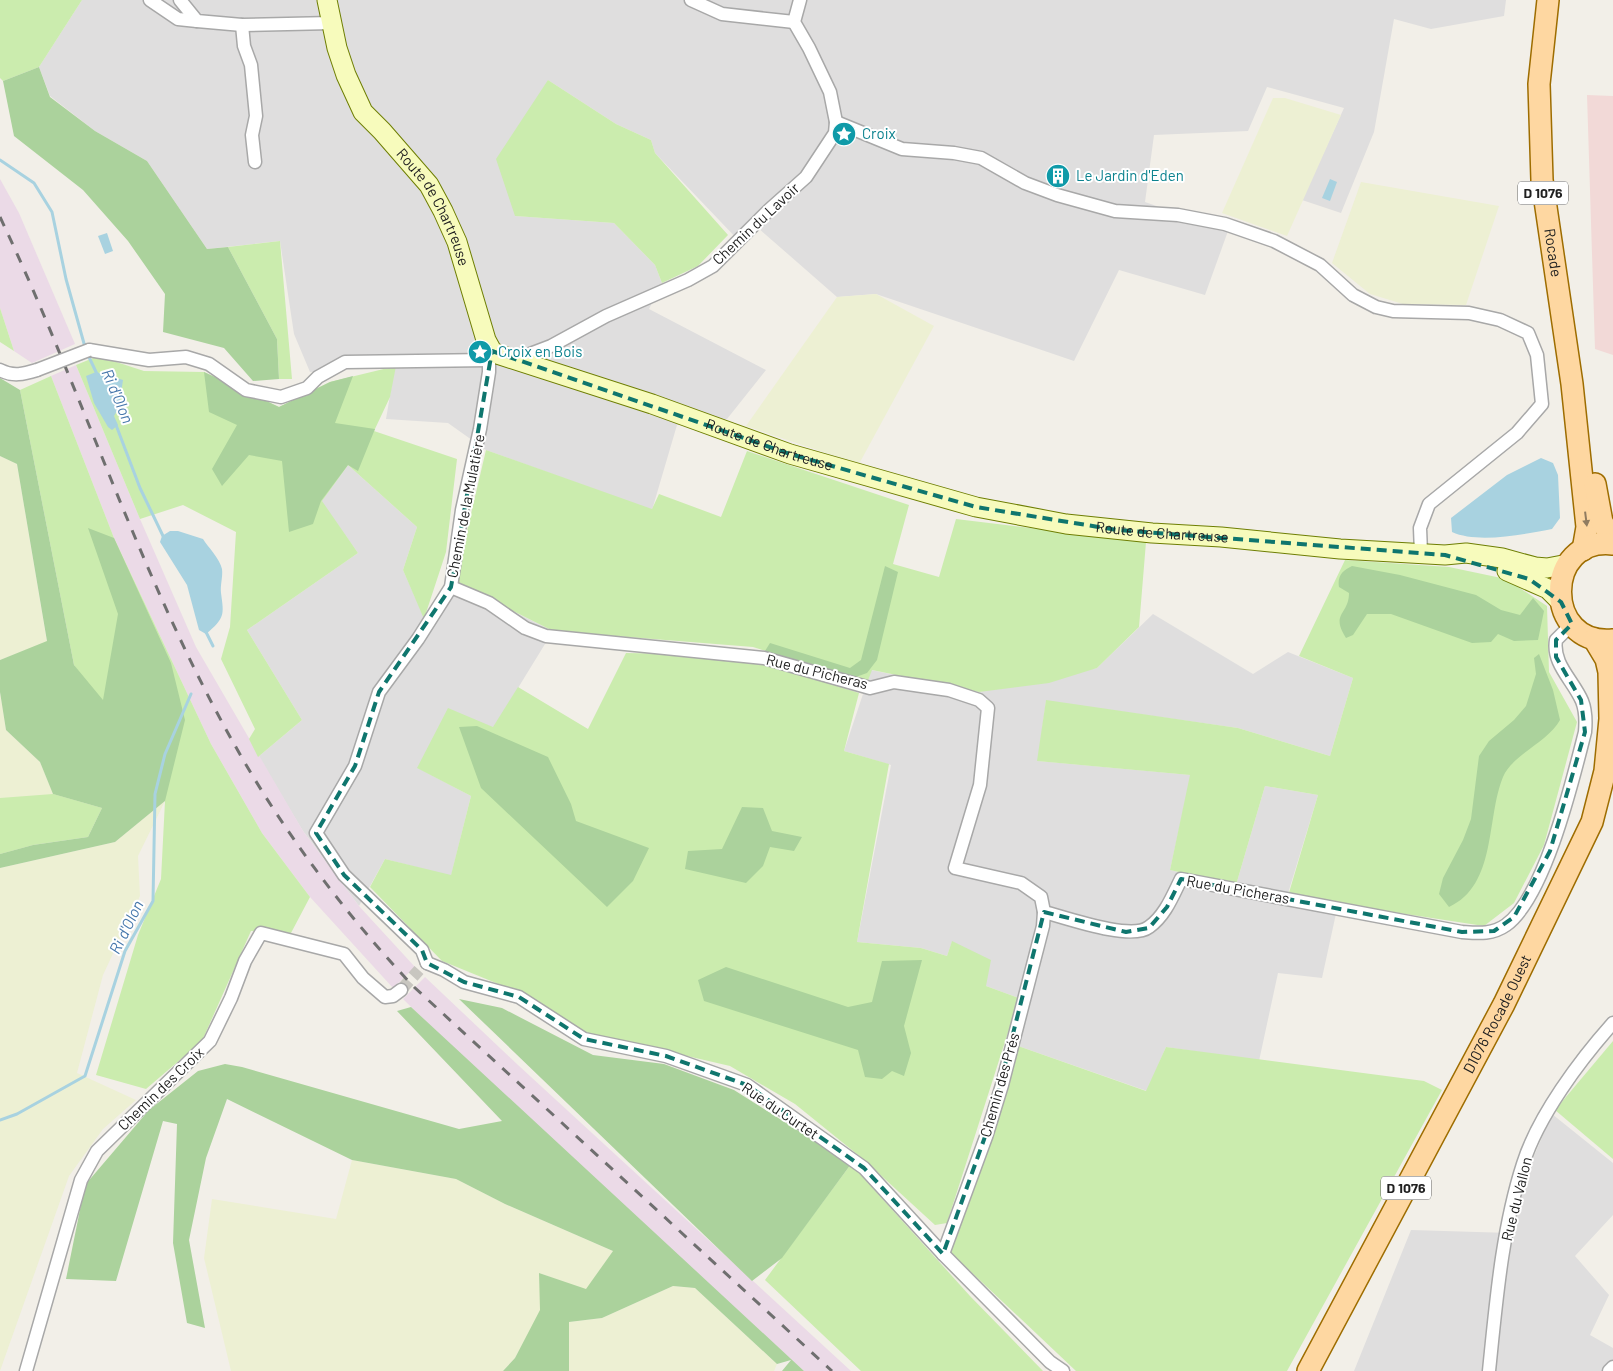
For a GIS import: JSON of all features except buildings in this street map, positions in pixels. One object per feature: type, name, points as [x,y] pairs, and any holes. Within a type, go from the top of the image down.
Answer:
[{"type":"main road","name":"Route de Chartreuse","points":[[327,0],[346,75],[363,112],[393,142],[430,185],[443,211],[457,242],[490,355],[524,361],[790,454],[976,508],[1066,524],[1118,530],[1340,549],[1445,555],[1485,555],[1535,568],[1547,568],[1576,557]]},
{"type":"main road","name":"Rocade","points":[[1548,0],[1539,84],[1540,161],[1553,263],[1572,384],[1587,527],[1576,557],[1561,582],[1561,602]]},
{"type":"main road","name":"Rocade","points":[[1572,384],[1602,522],[1613,539]]},
{"type":"main road","points":[[1576,557],[1594,545],[1613,544]]},
{"type":"main road","name":"Route de Chartreuse","points":[[1445,555],[1500,568],[1529,579],[1548,590],[1561,602]]},
{"type":"main road","points":[[1561,602],[1572,624],[1582,633],[1604,639]]},
{"type":"main road","name":"D1076 Rocade Ouest","points":[[1308,1371],[1504,1004],[1578,855],[1599,797],[1608,747],[1609,672],[1604,639]]},
{"type":"main road","name":"D 1076","points":[[1504,1004],[1545,938],[1588,858],[1613,787]]},
{"type":"street","points":[[150,0],[178,19],[242,25],[332,23]]},
{"type":"street","points":[[180,0],[197,21]]},
{"type":"street","points":[[691,0],[722,14],[794,22],[801,32],[830,92],[836,122],[902,149],[954,152],[982,158],[1025,183],[1057,195],[1115,211],[1178,215],[1225,224],[1274,241],[1326,268],[1352,296],[1384,309],[1392,311],[1469,312],[1500,320],[1528,333],[1537,355],[1542,404],[1517,432],[1429,504],[1420,528],[1421,553]]},
{"type":"street","points":[[794,22],[800,0]]},
{"type":"street","points":[[242,25],[244,46],[251,65],[256,116],[252,135],[255,162]]},
{"type":"street","name":"Chemin du Lavoir","points":[[524,361],[530,354],[551,346],[606,316],[688,280],[712,266],[806,177],[836,132],[836,122]]},
{"type":"street","points":[[0,370],[9,375],[22,375],[89,350],[149,360],[186,357],[209,364],[246,390],[281,397],[308,388],[318,377],[345,362],[490,355]]},
{"type":"street","name":"Chemin de la Mulatière","points":[[423,967],[422,950],[344,875],[316,833],[356,766],[379,692],[418,638],[451,587],[462,510],[480,429],[490,355]]},
{"type":"street","name":"Rue du Picheras","points":[[451,587],[489,603],[525,628],[546,636],[764,658],[870,688],[894,682],[950,690],[979,700],[988,708],[980,785],[956,868],[1021,883],[1041,897],[1044,912],[1126,932],[1149,928],[1167,907],[1181,879],[1462,932],[1482,934],[1494,931],[1505,925],[1522,907],[1550,850],[1585,732],[1585,712],[1581,700],[1556,657],[1555,649],[1556,640],[1572,624]]},
{"type":"street","name":"Chemin des Prés","points":[[943,1254],[986,1137],[1002,1086],[1043,926],[1044,912]]},
{"type":"street","name":"Chemin des Croix","points":[[26,1371],[81,1180],[97,1151],[210,1041],[231,998],[245,960],[261,933],[344,954],[363,978],[386,997],[393,996],[400,990]]},
{"type":"street","name":"Rue du Curtet","points":[[423,967],[444,970],[464,982],[519,997],[584,1039],[666,1056],[747,1086],[864,1168],[943,1254],[1050,1362],[1064,1371]]},
{"type":"street","name":"Rue du Vallon","points":[[1489,1371],[1507,1235],[1523,1163],[1551,1105],[1613,1022]]},
{"type":"street","points":[[1609,1371],[1613,1367]]},
{"type":"highlighted area","points":[[492,351],[790,454],[976,507],[1117,530],[1445,555],[1529,579],[1561,602],[1572,624],[1556,640],[1556,657],[1581,700],[1585,732],[1550,851],[1514,917],[1494,931],[1462,932],[1181,879],[1167,907],[1149,928],[1126,932],[1044,912],[991,1120],[943,1254],[864,1168],[747,1085],[666,1056],[584,1039],[519,997],[464,982],[427,963],[422,950],[344,875],[316,833],[355,766],[379,692],[451,587]]},
{"type":"shaded area","points":[[82,0],[1506,0],[1504,16],[1431,29],[1394,19],[1374,132],[1341,213],[1302,200],[1344,108],[1267,87],[1248,131],[1154,135],[1145,202],[1228,231],[1205,295],[1119,270],[1074,361],[876,294],[837,297],[757,227],[741,243],[655,153],[651,140],[616,124],[548,80],[515,216],[614,223],[655,265],[662,283],[649,309],[766,370],[727,419],[677,425],[652,510],[486,450],[448,423],[386,419],[395,366],[310,372],[294,334],[280,241],[207,249],[147,161],[95,131],[50,96],[39,67]]},
{"type":"shaded area","points":[[1587,95],[1613,96],[1613,355],[1595,349]]},
{"type":"shaded area","points":[[0,179],[19,213],[75,344],[32,363],[14,351],[0,308]]},
{"type":"shaded area","points":[[76,365],[196,647],[303,831],[359,906],[415,967],[393,988],[310,897],[262,833],[211,744],[114,538],[51,376]]},
{"type":"shaded area","points":[[348,465],[417,527],[403,570],[426,622],[453,582],[553,631],[494,727],[418,768],[471,796],[451,876],[385,859],[359,906],[303,831],[258,757],[302,720],[247,630],[358,553],[321,501]]},
{"type":"shaded area","points":[[1153,614],[1253,674],[1288,652],[1353,678],[1330,756],[1238,728],[1046,701],[1038,761],[1191,775],[1170,870],[1236,885],[1265,786],[1318,795],[1286,900],[1337,909],[1322,978],[1278,973],[1259,1061],[1166,1047],[1147,1091],[1015,1045],[1019,998],[986,986],[952,942],[947,956],[921,948],[857,942],[891,765],[844,751],[871,670],[979,692],[1097,668]]},
{"type":"shaded area","points":[[425,977],[851,1371],[804,1371],[493,1087],[403,999]]},
{"type":"shaded area","points":[[1552,1114],[1613,1163],[1613,1215],[1575,1256],[1609,1295],[1590,1335],[1613,1348],[1613,1371],[1354,1371],[1411,1230],[1510,1233],[1528,1170]]},
{"type":"green space","points":[[0,0],[82,0],[39,67],[3,81],[0,78]]},
{"type":"green space","points":[[39,67],[50,97],[95,131],[147,161],[207,249],[228,247],[277,339],[279,379],[253,381],[224,348],[163,332],[165,294],[128,241],[83,190],[14,136],[3,81]]},
{"type":"green space","points":[[548,80],[616,124],[651,140],[655,153],[728,235],[698,266],[662,283],[655,265],[614,223],[515,216],[496,159]]},
{"type":"green space","points":[[1273,98],[1285,98],[1341,115],[1287,236],[1222,213]]},
{"type":"green space","points":[[1361,182],[1499,206],[1466,305],[1403,304],[1370,294],[1332,263]]},
{"type":"green space","points":[[280,241],[292,379],[279,379],[277,339],[228,247]]},
{"type":"green space","points":[[876,294],[934,326],[859,464],[746,426],[837,297]]},
{"type":"green space","points":[[0,308],[14,351],[0,342]]},
{"type":"green space","points":[[98,356],[144,371],[204,372],[279,407],[330,382],[396,366],[390,397],[374,431],[457,459],[446,552],[424,619],[403,570],[417,527],[348,465],[322,501],[358,553],[247,630],[302,720],[258,757],[249,739],[255,729],[221,659],[230,627],[236,532],[183,505],[140,519],[76,365]]},
{"type":"green space","points":[[204,372],[279,407],[330,382],[353,376],[335,423],[375,429],[358,471],[348,465],[321,501],[313,524],[289,532],[282,461],[249,455],[222,486],[212,469],[237,425],[209,412]]},
{"type":"green space","points":[[51,376],[114,538],[211,744],[262,833],[310,897],[291,933],[251,931],[202,1041],[146,1089],[96,1075],[138,935],[161,879],[165,801],[74,665],[20,390]]},
{"type":"green space","points":[[0,378],[20,390],[74,665],[103,700],[118,614],[88,528],[114,538],[171,663],[185,720],[165,801],[115,842],[0,868],[0,854],[33,845],[88,837],[102,808],[53,794],[40,762],[6,730],[0,692],[0,660],[47,641],[17,464],[0,456]]},
{"type":"green space","points":[[486,450],[652,509],[659,494],[721,517],[747,451],[909,505],[893,564],[939,577],[956,519],[1146,542],[1139,627],[1097,668],[1049,683],[979,692],[872,670],[867,683],[753,647],[553,631],[455,582]]},
{"type":"green space","points":[[0,456],[17,464],[47,642],[0,660]]},
{"type":"green space","points":[[1345,560],[1449,567],[1506,579],[1547,606],[1549,672],[1577,722],[1544,845],[1514,903],[1484,926],[1288,896],[1318,795],[1265,786],[1236,885],[1170,870],[1190,775],[1037,761],[1046,700],[1238,728],[1330,756],[1353,678],[1299,656]]},
{"type":"green space","points":[[885,566],[898,572],[877,660],[867,673],[853,678],[765,651],[770,643],[850,668],[861,660]]},
{"type":"green space","points":[[1352,566],[1400,575],[1476,595],[1501,610],[1520,615],[1533,598],[1544,611],[1538,640],[1514,641],[1498,634],[1491,642],[1472,643],[1391,614],[1367,614],[1353,635],[1346,638],[1340,624],[1340,619],[1349,593],[1339,587],[1339,580],[1341,574]]},
{"type":"green space","points":[[626,653],[740,655],[859,693],[844,751],[889,764],[857,942],[921,948],[947,956],[952,941],[991,960],[986,986],[1019,998],[947,1223],[935,1225],[863,1159],[795,1104],[730,1066],[584,1032],[528,996],[442,961],[370,887],[385,859],[451,875],[471,796],[417,768],[448,708],[493,727],[518,687],[588,729]]},
{"type":"green space","points":[[1539,654],[1553,690],[1560,720],[1547,735],[1514,762],[1503,777],[1483,867],[1475,883],[1464,897],[1449,907],[1439,894],[1443,878],[1463,840],[1471,819],[1479,756],[1489,741],[1514,720],[1526,706],[1536,674],[1534,658]]},
{"type":"green space","points":[[0,692],[6,730],[40,762],[53,793],[102,808],[33,845],[0,854]]},
{"type":"green space","points":[[477,726],[548,757],[571,804],[576,821],[649,848],[633,881],[607,907],[481,788],[459,727]]},
{"type":"green space","points":[[53,794],[102,808],[88,837],[33,845],[0,854],[0,798]]},
{"type":"green space","points":[[165,801],[138,856],[140,896],[103,975],[77,1073],[136,1100],[103,1129],[69,1176],[0,1371],[0,868],[115,842]]},
{"type":"green space","points":[[742,807],[763,808],[772,831],[802,837],[794,851],[770,847],[763,866],[746,883],[685,869],[688,851],[722,849]]},
{"type":"green space","points":[[922,960],[904,1026],[911,1053],[904,1076],[892,1071],[882,1079],[865,1077],[858,1050],[704,1001],[698,980],[726,967],[848,1007],[872,1002],[882,961]]},
{"type":"green space","points":[[459,999],[502,1008],[593,1055],[664,1064],[734,1090],[851,1164],[782,1258],[752,1281]]},
{"type":"green space","points":[[411,1007],[804,1371],[782,1371],[791,1360],[777,1364],[695,1288],[673,1286],[602,1318],[569,1322],[569,1371],[503,1371],[515,1358],[540,1310],[539,1273],[586,1289],[613,1251],[505,1204],[456,1179],[352,1160],[227,1099],[206,1158],[189,1240],[205,1328],[187,1323],[173,1243],[177,1124],[163,1121],[116,1281],[66,1279],[85,1185],[149,1110],[198,1071],[225,1064],[242,1067],[459,1129],[502,1121],[397,1011]]},
{"type":"green space","points":[[1613,1041],[1613,1159],[1555,1110]]},
{"type":"green space","points":[[1015,1045],[1146,1091],[1166,1047],[1424,1081],[1442,1090],[1287,1371],[1076,1371],[951,1253]]},
{"type":"green space","points":[[352,1160],[456,1179],[505,1204],[613,1251],[586,1290],[539,1273],[541,1310],[515,1358],[503,1371],[231,1371],[204,1258],[212,1199],[336,1219]]},
{"type":"green space","points":[[851,1164],[970,1296],[1043,1371],[861,1371],[765,1280]]},
{"type":"green space","points":[[673,1286],[695,1288],[777,1364],[774,1371],[569,1371],[569,1322],[602,1318]]},
{"type":"water","points":[[1330,179],[1337,182],[1330,201],[1322,198]]},
{"type":"water","points":[[107,233],[113,251],[105,254],[98,236]]},
{"type":"water","points":[[96,372],[123,380],[119,407],[114,416],[118,425],[112,430],[108,427],[94,403],[86,376]]},
{"type":"water","points":[[1541,458],[1553,463],[1558,475],[1560,518],[1552,529],[1488,538],[1463,536],[1452,532],[1451,518],[1507,475]]},
{"type":"water","points":[[170,531],[178,531],[203,539],[221,565],[222,616],[217,624],[206,634],[199,630],[187,585],[160,542],[162,536]]},
{"type":"waterway","name":"Ri d'Olon","points":[[0,160],[34,183],[52,212],[66,279],[85,347]]},
{"type":"waterway","name":"Ri d'Olon","points":[[88,355],[97,374]]},
{"type":"waterway","name":"Ri d'Olon","points":[[116,425],[140,488],[164,538]]},
{"type":"waterway","name":"Ri d'Olon","points":[[206,632],[213,646]]},
{"type":"waterway","name":"Ri d'Olon","points":[[0,1120],[17,1114],[85,1076],[125,951],[153,901],[155,794],[165,754],[191,694]]},
{"type":"tunnel","points":[[401,990],[419,970]]},
{"type":"railway","points":[[0,217],[30,282],[168,614],[199,679],[252,775],[316,870],[363,930],[414,987],[832,1371]]},
{"type":"place","name":"Croix","points":[[844,134]]},
{"type":"place","name":"Le Jardin d'Eden","points":[[1058,176]]},
{"type":"place","name":"Croix en Bois","points":[[480,352]]}]
